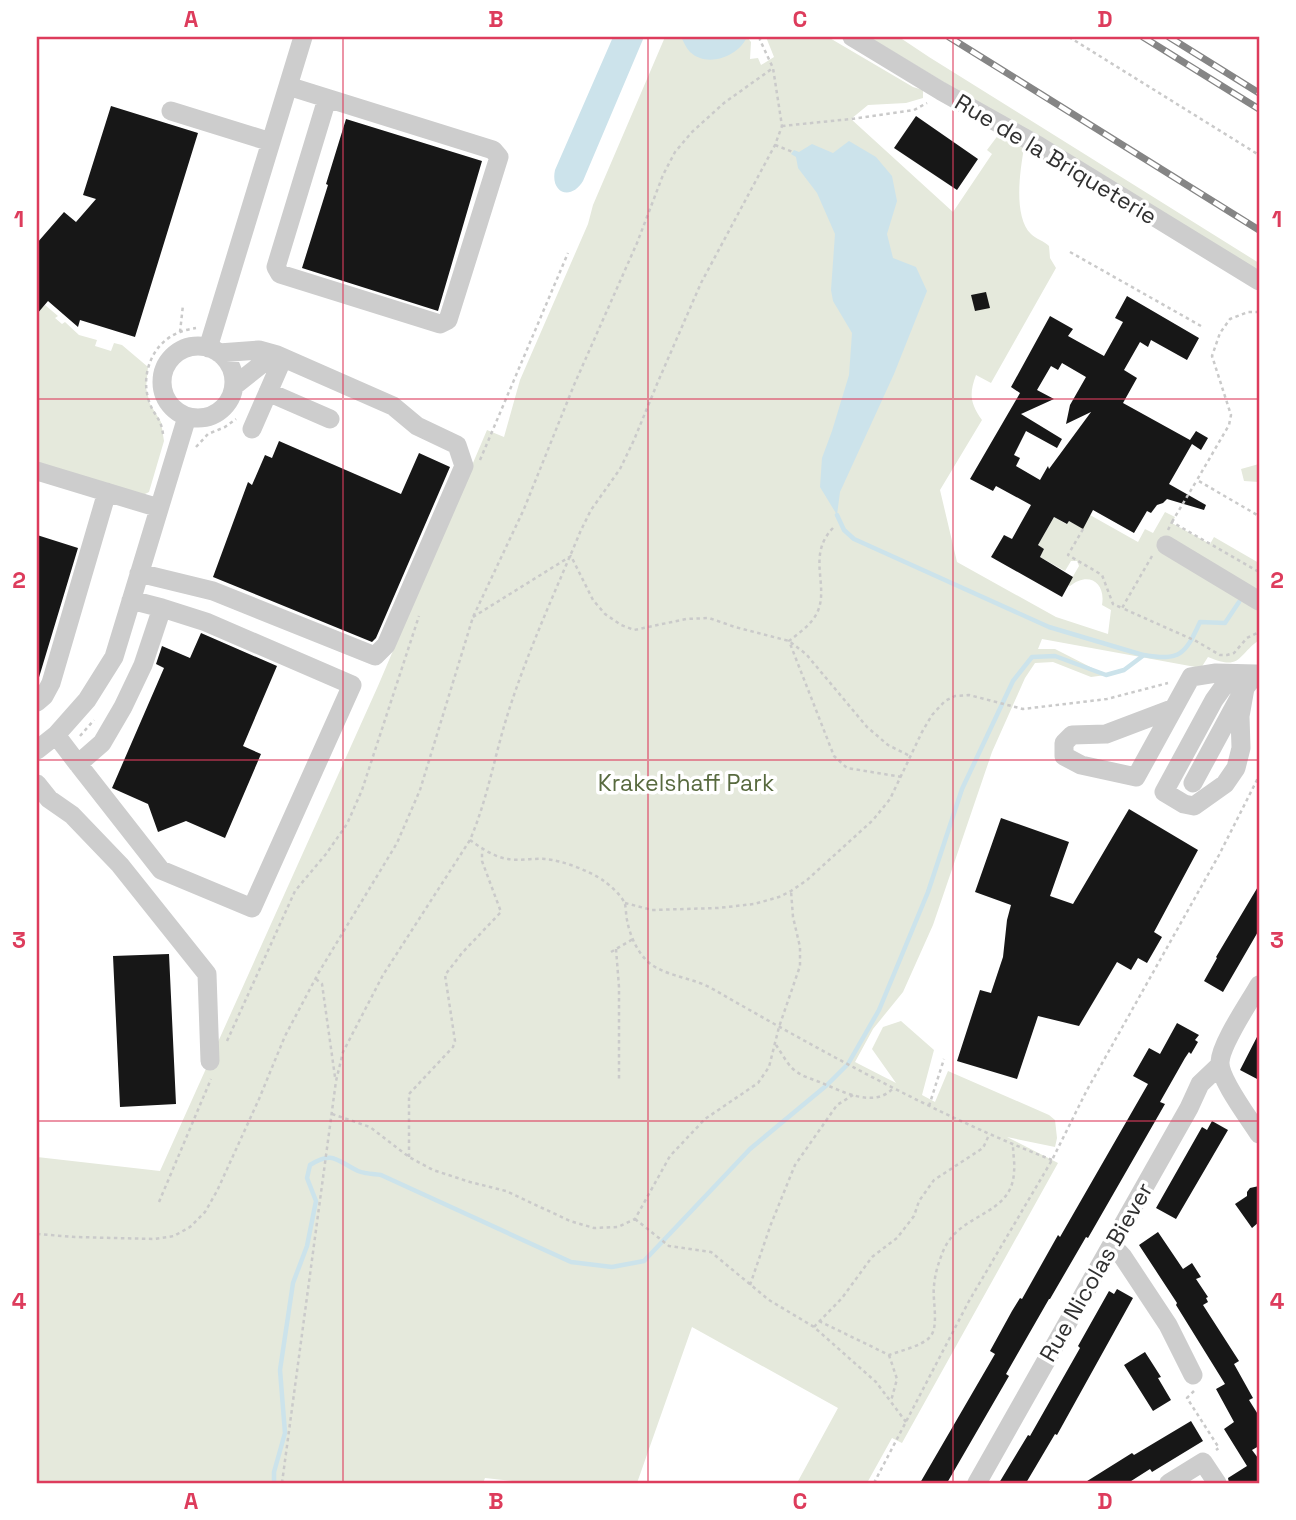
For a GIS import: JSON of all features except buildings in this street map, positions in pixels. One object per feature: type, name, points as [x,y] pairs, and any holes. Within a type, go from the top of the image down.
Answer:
[{"type":"street","points":[[213,350],[303,37]]},
{"type":"street","name":"Rue de la Briqueterie","points":[[852,37],[939,94],[1039,146],[1259,281]]},
{"type":"street","points":[[288,86],[493,150],[499,157],[448,320],[440,324],[281,274],[276,267],[327,99]]},
{"type":"street","points":[[171,111],[271,142]]},
{"type":"street","points":[[139,573],[213,591],[375,656],[386,645],[464,466],[457,445],[416,426],[393,406],[280,356],[259,350],[213,350],[197,346],[176,354],[163,372],[162,383],[169,404],[187,417],[212,415],[223,408],[230,398],[234,386],[233,374],[228,362],[213,350]]},
{"type":"street","points":[[234,386],[263,363],[280,356]]},
{"type":"street","points":[[252,429],[280,356]]},
{"type":"street","points":[[268,392],[330,419]]},
{"type":"street","points":[[37,750],[55,735],[87,700],[114,657],[187,417]]},
{"type":"street","points":[[38,476],[107,492],[159,508]]},
{"type":"street","points":[[37,702],[51,683],[107,492]]},
{"type":"street","points":[[1166,545],[1259,601]]},
{"type":"street","points":[[55,735],[161,870],[251,908],[352,685],[206,621],[131,600]]},
{"type":"street","points":[[78,764],[102,743],[123,708],[143,664],[162,608]]},
{"type":"street","points":[[1172,709],[1106,734],[1072,735],[1064,743],[1064,756],[1081,765],[1136,777],[1191,677],[1216,673],[1253,678]]},
{"type":"street","points":[[1253,678],[1240,716],[1241,748],[1236,768],[1226,784],[1194,806],[1184,804],[1164,792],[1224,687],[1239,679],[1253,678]]},
{"type":"street","points":[[1193,783],[1253,678]]},
{"type":"street","points":[[37,784],[50,799],[72,815],[120,865],[207,974],[215,1062]]},
{"type":"street","points":[[1259,985],[1224,1047],[1220,1065],[1228,1086],[1259,1133]]},
{"type":"street","name":"Rue Nicolas Biever","points":[[976,1483],[1189,1108],[1200,1084],[1220,1065]]},
{"type":"street","points":[[1111,1245],[1123,1257],[1168,1325],[1193,1375]]},
{"type":"street","points":[[1169,1483],[1203,1462],[1217,1483]]},
{"type":"path","points":[[282,1483],[331,1114],[343,1052],[383,975],[470,840],[479,819],[508,713],[528,654],[571,556],[592,510],[620,469],[701,283],[775,145],[782,126],[773,68],[760,37]]},
{"type":"path","points":[[1069,37],[1259,155]]},
{"type":"path","points":[[37,1234],[154,1239],[174,1236],[190,1227],[205,1212],[259,1099],[285,1036],[316,978],[397,843],[420,790],[472,617],[524,509],[573,385],[637,243],[663,175],[675,152],[692,132],[724,103],[773,68]]},
{"type":"path","points":[[782,126],[914,110],[939,94]]},
{"type":"path","points":[[775,145],[793,152]]},
{"type":"path","points":[[1070,251],[1201,326]]},
{"type":"path","points":[[479,464],[568,253]]},
{"type":"path","points":[[180,332],[183,305]]},
{"type":"path","points":[[1172,522],[1229,425],[1231,415],[1212,356],[1220,333],[1230,319],[1248,312],[1259,312]]},
{"type":"path","points":[[1196,480],[1259,516]]},
{"type":"path","points":[[789,641],[817,615],[821,599],[820,552],[833,527]]},
{"type":"path","points":[[1083,528],[1068,555],[1102,575],[1113,604],[1122,608]]},
{"type":"path","points":[[472,617],[571,556]]},
{"type":"path","points":[[571,556],[593,600],[605,614],[634,631],[686,619],[709,618],[735,628],[789,641],[806,654],[867,727],[888,745],[910,756]]},
{"type":"path","points":[[1129,611],[1220,654],[1234,653],[1247,638],[1259,632]]},
{"type":"path","points":[[159,1202],[215,1062],[295,891],[340,834],[362,790],[419,615]]},
{"type":"path","points":[[789,641],[834,756],[847,768],[902,777]]},
{"type":"path","points":[[625,902],[652,910],[718,908],[754,904],[791,891],[807,880],[873,820],[890,799],[932,715],[945,701],[955,696],[969,695],[1022,708],[1107,699],[1173,682]]},
{"type":"path","points":[[874,1483],[969,1301],[1052,1160],[1087,1090],[1219,855],[1259,776]]},
{"type":"path","points":[[470,840],[482,849],[507,859],[548,859],[582,870],[604,881],[625,902],[635,946],[651,965],[701,983],[929,1106],[989,1135],[1052,1160]]},
{"type":"path","points":[[409,1157],[409,1094],[453,1047],[455,1041],[445,975],[501,912],[482,861],[482,849]]},
{"type":"path","points":[[331,1114],[370,1127],[409,1157],[433,1170],[506,1191],[570,1222],[594,1228],[618,1227],[635,1219],[670,1156],[705,1119],[758,1083],[769,1067],[800,965],[800,947],[793,917],[791,891]]},
{"type":"path","points":[[611,952],[633,939]]},
{"type":"path","points":[[616,949],[619,987],[619,1079]]},
{"type":"path","points":[[316,978],[322,984],[336,1081]]},
{"type":"path","points":[[775,1044],[791,1068],[846,1093],[863,1098],[880,1097],[890,1093],[894,1087]]},
{"type":"path","points":[[929,1106],[944,1059]]},
{"type":"path","points":[[750,1285],[795,1165],[836,1105],[853,1095]]},
{"type":"path","points":[[814,1327],[842,1298],[872,1257],[897,1238],[914,1216],[919,1201],[934,1180],[983,1148],[989,1135]]},
{"type":"path","points":[[889,1355],[923,1343],[931,1337],[934,1329],[934,1283],[946,1245],[957,1231],[1002,1201],[1010,1189],[1014,1174],[1013,1145]]},
{"type":"path","points":[[635,1219],[669,1247],[711,1252],[768,1300],[814,1327],[876,1382],[906,1422]]},
{"type":"path","points":[[819,1321],[889,1355],[897,1378],[891,1401]]},
{"type":"path","points":[[1193,1375],[1194,1392],[1187,1398],[1219,1448],[1203,1462]]},
{"type":"green space","name":"Krakelshaff Park","points":[[665,37],[747,37],[751,42],[750,59],[758,58],[761,65],[774,57],[766,37],[828,37],[913,87],[923,90],[923,98],[906,103],[868,105],[851,119],[953,212],[992,154],[987,150],[999,134],[1024,148],[1019,193],[1022,216],[1031,234],[1049,246],[1050,258],[1056,268],[991,383],[976,375],[972,398],[982,420],[940,490],[957,562],[1056,617],[1108,634],[1111,610],[1102,605],[1103,597],[1098,585],[1089,579],[1083,579],[1068,585],[1079,566],[1077,561],[1071,561],[1065,571],[1040,557],[1044,549],[1038,545],[1054,517],[1066,524],[1069,521],[1083,528],[1090,515],[1138,542],[1145,529],[1153,533],[1165,512],[1175,517],[1172,523],[1210,544],[1214,537],[1259,563],[1259,640],[1233,662],[1208,657],[1201,668],[1042,639],[1038,649],[1055,649],[1106,675],[1091,677],[1053,662],[1035,663],[1025,678],[992,752],[933,925],[903,992],[873,1029],[855,1062],[896,1083],[872,1049],[883,1027],[901,1021],[934,1050],[922,1095],[935,1102],[948,1071],[1049,1115],[1055,1120],[1055,1147],[1007,1137],[1058,1163],[902,1443],[892,1438],[867,1483],[797,1483],[838,1408],[692,1327],[637,1483],[531,1483],[485,1478],[483,1483],[37,1483],[37,1157],[160,1171],[378,686],[487,430],[504,437],[520,380]]},
{"type":"green space","points":[[869,37],[899,37],[1259,263],[1259,272]]},
{"type":"green space","points":[[45,305],[58,316],[55,318],[62,324],[65,322],[79,335],[97,340],[95,346],[111,351],[114,343],[122,345],[148,367],[146,388],[150,404],[161,422],[164,441],[149,492],[143,495],[37,463],[37,314]]},
{"type":"green space","points":[[1259,464],[1259,482],[1244,481],[1241,469]]},
{"type":"water","points":[[613,37],[644,37],[583,181],[573,191],[563,192],[556,184],[555,170]]},
{"type":"water","points":[[681,37],[747,37],[737,50],[713,60],[697,57],[690,52]]},
{"type":"water","points":[[849,141],[876,157],[892,176],[897,201],[887,234],[893,258],[916,267],[927,291],[894,374],[840,492],[837,515],[820,487],[822,458],[849,375],[852,333],[833,301],[831,290],[835,234],[817,193],[798,168],[796,157],[791,154],[794,150],[799,152],[812,144],[833,153]]},
{"type":"waterway","points":[[837,515],[844,530],[854,539],[1049,627],[1143,655]]},
{"type":"waterway","points":[[274,1483],[274,1472],[285,1433],[280,1370],[293,1283],[307,1246],[316,1201],[307,1178],[310,1165],[330,1158],[361,1172],[381,1175],[571,1262],[612,1267],[644,1261],[750,1149],[827,1085],[848,1064],[879,1010],[928,892],[962,789],[1013,681],[1032,657],[1055,656],[1106,675],[1124,670],[1144,655],[1166,657],[1180,653],[1190,642],[1200,622],[1225,623],[1239,602]]},
{"type":"railway","points":[[949,37],[1259,230]]},
{"type":"railway","points":[[1143,37],[1259,109]]},
{"type":"railway","points":[[1169,37],[1259,93]]}]
